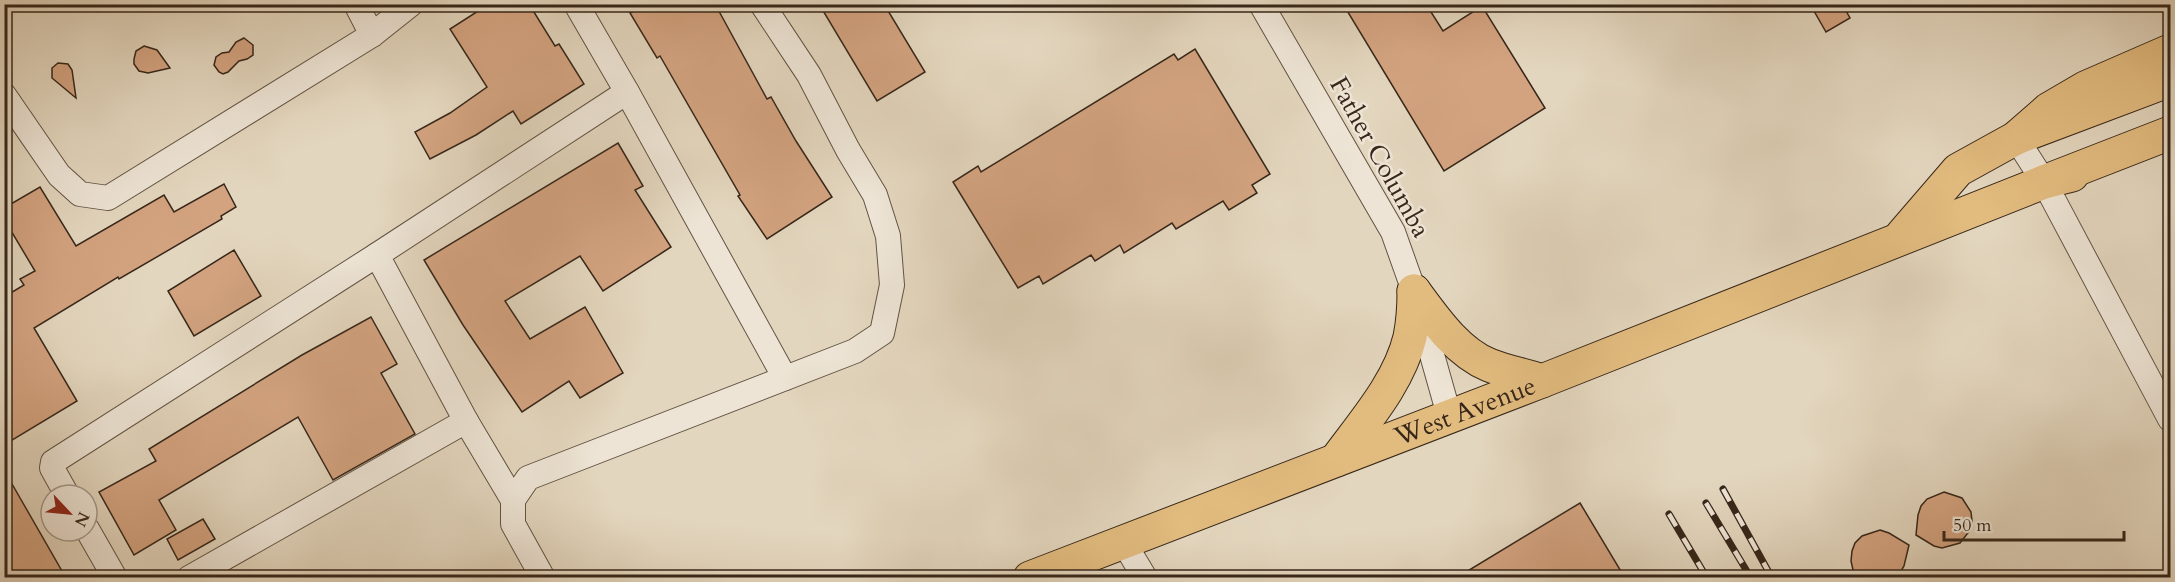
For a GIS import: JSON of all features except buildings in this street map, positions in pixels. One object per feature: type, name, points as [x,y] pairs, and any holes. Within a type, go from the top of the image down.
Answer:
[{"type":"main road","points":[[2016,138],[2049,110],[2085,88],[2170,51]]},
{"type":"main road","points":[[2016,138],[2170,80]]},
{"type":"main road","points":[[2044,182],[2170,133]]},
{"type":"main road","name":"West Avenue","points":[[1899,238],[1958,170],[2016,138]]},
{"type":"main road","points":[[2044,182],[2170,150]]},
{"type":"main road","name":"West Avenue","points":[[1030,578],[1542,381],[2044,182]]},
{"type":"main road","points":[[1414,291],[1437,323],[1470,353],[1486,364],[1542,381]]},
{"type":"main road","points":[[1336,460],[1376,406],[1397,370],[1409,340],[1414,291]]},
{"type":"street","points":[[356,4],[372,35]]},
{"type":"street","points":[[4,95],[59,175],[80,194],[108,198],[372,35],[411,4]]},
{"type":"street","points":[[576,4],[785,378]]},
{"type":"street","points":[[513,500],[528,478],[855,351],[882,333],[892,285],[888,236],[875,195],[848,150],[809,75],[762,4]]},
{"type":"street","name":"Father Columba","points":[[1261,4],[1393,232],[1414,291],[1449,415]]},
{"type":"street","points":[[60,483],[52,468],[53,462],[627,92]]},
{"type":"street","points":[[2016,138],[2044,182],[2170,418]]},
{"type":"street","points":[[376,255],[466,421],[513,500],[513,524],[543,578]]},
{"type":"street","points":[[189,578],[466,421]]},
{"type":"street","points":[[95,543],[115,578]]},
{"type":"street","points":[[1124,543],[1145,578]]},
{"type":"railway","points":[[1723,489],[1772,578]]},
{"type":"railway","points":[[1706,503],[1751,578]]},
{"type":"railway","points":[[1669,514],[1707,578]]}]
